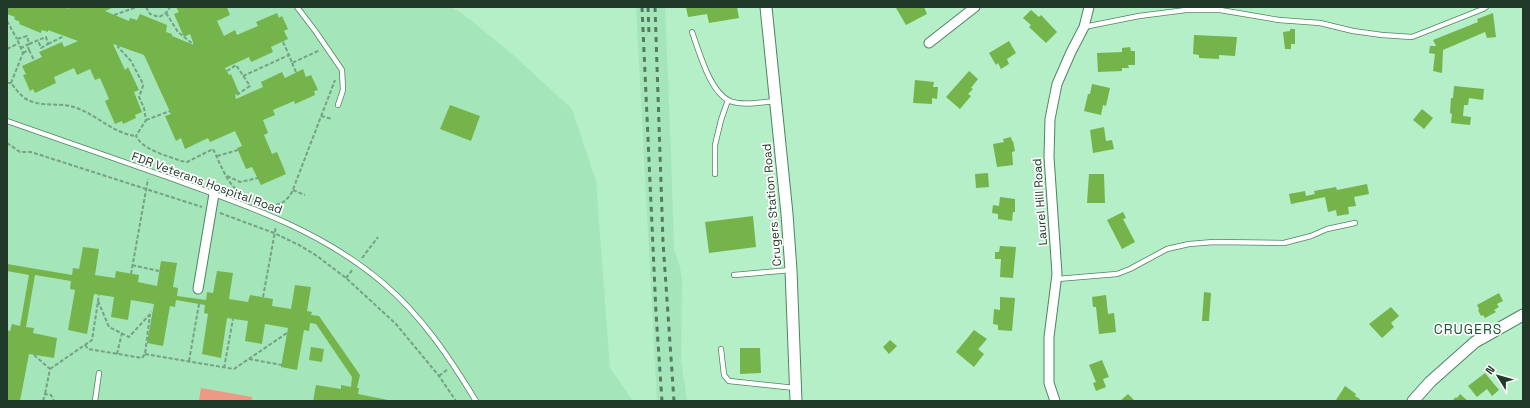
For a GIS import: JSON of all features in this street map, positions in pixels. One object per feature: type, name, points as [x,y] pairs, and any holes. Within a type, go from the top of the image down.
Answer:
[{"type":"street","name":"Crugers Station Road","points":[[766,7],[787,214],[791,270],[796,401]]},
{"type":"street","points":[[929,43],[975,7]]},
{"type":"street","name":"Laurel Hill Road","points":[[1055,401],[1049,383],[1049,337],[1057,279],[1049,157],[1050,119],[1057,84],[1084,27],[1088,7]]},
{"type":"street","points":[[198,289],[214,194]]},
{"type":"street","points":[[1413,401],[1430,382],[1475,342],[1523,315]]},
{"type":"lane","points":[[297,7],[342,70],[343,90],[338,105]]},
{"type":"lane","points":[[1084,27],[1139,16],[1170,12],[1186,10],[1220,10],[1279,20],[1320,23],[1353,31],[1412,37],[1464,18],[1486,7]]},
{"type":"lane","points":[[692,32],[708,75],[720,94],[728,100],[735,102],[776,101]]},
{"type":"lane","points":[[715,174],[715,145],[728,100]]},
{"type":"lane","name":"FDR Veterans Hospital Road","points":[[7,121],[250,207],[323,240],[350,257],[383,283],[412,312],[454,365],[476,401]]},
{"type":"lane","points":[[1057,279],[1111,276],[1130,269],[1167,249],[1189,244],[1214,242],[1284,243],[1311,236],[1327,229],[1355,223]]},
{"type":"lane","points":[[734,276],[791,270]]},
{"type":"lane","points":[[721,349],[724,375],[729,380],[796,388]]},
{"type":"lane","points":[[95,401],[99,373]]},
{"type":"path","points":[[114,15],[136,7]]},
{"type":"path","points":[[146,7],[150,14],[159,17],[166,13],[170,7]]},
{"type":"path","points":[[166,13],[178,32],[194,45]]},
{"type":"path","points":[[7,21],[23,53]]},
{"type":"path","points":[[17,39],[27,36],[29,50],[34,60]]},
{"type":"path","points":[[38,40],[41,48],[64,36]]},
{"type":"path","points":[[21,48],[46,37],[48,44]]},
{"type":"path","points":[[283,42],[296,72]]},
{"type":"path","points":[[7,49],[19,43]]},
{"type":"path","points":[[119,45],[118,47],[131,61],[142,82],[143,86],[139,97],[144,108],[146,120]]},
{"type":"path","points":[[292,63],[321,49]]},
{"type":"path","points":[[11,83],[23,53],[29,50]]},
{"type":"path","points":[[243,76],[289,54]]},
{"type":"path","points":[[227,71],[236,65],[250,86],[235,96]]},
{"type":"path","points":[[136,136],[144,146],[181,161],[187,162],[214,149],[226,175],[233,186],[240,193],[267,205],[281,204],[288,200],[293,190],[336,76]]},
{"type":"path","points":[[7,83],[11,83],[25,98],[36,103],[74,107],[116,130],[127,135],[136,136]]},
{"type":"path","points":[[136,136],[146,120],[170,110]]},
{"type":"path","points":[[321,116],[332,120]]},
{"type":"path","points":[[7,143],[20,152],[31,152],[207,208]]},
{"type":"path","points":[[216,156],[238,150]]},
{"type":"path","points":[[226,175],[240,182],[258,178]]},
{"type":"path","points":[[131,274],[148,179]]},
{"type":"path","points":[[293,190],[305,195]]},
{"type":"path","points":[[215,211],[274,233],[299,245],[317,256],[346,278],[396,324],[439,376],[456,401]]},
{"type":"path","points":[[263,297],[276,224]]},
{"type":"path","points":[[361,259],[378,237]]},
{"type":"path","points":[[132,266],[159,271]]},
{"type":"path","points":[[346,278],[353,269]]},
{"type":"path","points":[[43,401],[46,394],[50,369],[92,340],[99,295]]},
{"type":"path","points":[[98,300],[109,327],[129,337],[152,312]]},
{"type":"path","points":[[189,361],[199,304]]},
{"type":"path","points":[[85,345],[88,349],[142,358],[145,354],[150,314]]},
{"type":"path","points":[[224,368],[233,319]]},
{"type":"path","points":[[117,354],[122,333]]},
{"type":"path","points":[[145,354],[234,370],[287,333]]},
{"type":"path","points":[[34,354],[50,369]]},
{"type":"path","points":[[249,359],[282,365]]},
{"type":"path","points":[[439,376],[445,372]]},
{"type":"path","points":[[46,394],[51,395],[54,401]]},
{"type":"shaded area","points":[[7,7],[450,7],[463,14],[512,54],[572,109],[596,181],[610,368],[633,401],[7,401]]},
{"type":"shaded area","points":[[636,7],[665,7],[674,249],[680,267],[682,281],[681,359],[687,401],[657,401]]},
{"type":"shaded area","points":[[201,388],[252,397],[252,401],[199,401]]},
{"type":"building","points":[[7,7],[65,7],[69,9],[68,7],[114,7],[105,11],[129,21],[130,18],[137,20],[140,14],[167,25],[166,32],[194,45],[190,34],[184,37],[174,14],[179,12],[176,7],[227,7],[230,15],[217,21],[224,36],[235,30],[237,35],[258,26],[256,22],[277,13],[279,18],[282,16],[288,29],[284,31],[288,39],[271,47],[273,52],[251,62],[249,57],[225,68],[229,75],[231,74],[239,93],[235,95],[236,99],[263,87],[261,82],[282,72],[285,78],[303,69],[306,77],[311,75],[318,90],[314,91],[315,95],[295,104],[294,101],[273,110],[275,115],[263,120],[268,133],[264,135],[272,154],[277,152],[286,174],[261,185],[252,167],[246,169],[237,148],[242,146],[235,131],[210,142],[208,138],[185,149],[181,138],[176,141],[165,116],[171,114],[144,55],[113,44],[125,70],[128,67],[139,90],[134,92],[142,112],[135,115],[136,118],[123,124],[122,121],[115,124],[105,101],[109,99],[100,78],[95,80],[90,69],[77,75],[74,68],[54,77],[56,83],[35,93],[33,89],[30,91],[23,75],[26,74],[22,66],[42,57],[39,52],[62,42],[64,47],[78,41],[48,30],[48,32],[42,30],[41,33],[19,24],[20,22],[14,19],[15,17],[7,14]]},
{"type":"building","points":[[686,7],[737,7],[739,18],[709,23],[707,14],[688,17]]},
{"type":"building","points":[[924,7],[927,14],[906,25],[896,8]]},
{"type":"building","points":[[1031,10],[1039,17],[1041,15],[1057,32],[1046,43],[1029,27],[1031,25],[1023,18]]},
{"type":"building","points":[[1493,13],[1496,37],[1487,38],[1485,32],[1443,50],[1442,73],[1433,71],[1435,54],[1429,53],[1430,46],[1436,46],[1433,40],[1478,22],[1477,19]]},
{"type":"building","points":[[1290,29],[1295,29],[1295,44],[1291,44],[1291,49],[1285,49],[1283,32],[1290,31]]},
{"type":"building","points":[[1194,35],[1237,37],[1235,56],[1219,55],[1219,59],[1199,58],[1199,55],[1193,54]]},
{"type":"building","points":[[1009,41],[1016,53],[1007,59],[1009,64],[1001,69],[998,63],[996,65],[989,53]]},
{"type":"building","points":[[1130,47],[1131,51],[1135,51],[1135,65],[1128,65],[1129,68],[1122,68],[1122,71],[1098,72],[1097,53],[1122,52],[1122,48]]},
{"type":"building","points":[[969,71],[978,79],[971,88],[973,89],[968,94],[971,96],[960,109],[946,97]]},
{"type":"building","points":[[915,80],[934,82],[933,87],[938,87],[937,99],[932,98],[932,104],[913,103]]},
{"type":"building","points":[[1092,84],[1110,88],[1106,106],[1103,105],[1101,115],[1084,111]]},
{"type":"building","points":[[1454,86],[1484,89],[1483,100],[1469,98],[1468,105],[1464,105],[1463,116],[1471,117],[1470,125],[1451,123],[1451,98],[1453,98]]},
{"type":"building","points":[[450,105],[480,116],[471,141],[440,129]]},
{"type":"building","points":[[1422,109],[1433,118],[1424,129],[1413,120]]},
{"type":"building","points":[[1104,127],[1106,141],[1112,140],[1114,149],[1093,153],[1090,130]]},
{"type":"building","points":[[1011,137],[1015,151],[1012,152],[1013,165],[997,167],[993,144],[1004,142],[1003,139]]},
{"type":"building","points":[[988,173],[989,187],[976,188],[975,174]]},
{"type":"building","points":[[1089,174],[1104,174],[1105,203],[1087,203]]},
{"type":"building","points":[[1367,184],[1369,194],[1354,197],[1356,206],[1348,207],[1349,214],[1337,216],[1336,210],[1328,212],[1325,197],[1291,204],[1289,194],[1305,191],[1306,196],[1315,194],[1314,191],[1336,187],[1337,190]]},
{"type":"building","points":[[1000,197],[1015,199],[1015,212],[1013,212],[1012,221],[998,219],[998,214],[992,213],[993,205],[999,206]]},
{"type":"building","points":[[1123,212],[1126,218],[1123,219],[1135,242],[1122,249],[1107,220]]},
{"type":"building","points":[[753,216],[756,247],[709,253],[705,222]]},
{"type":"building","points":[[1000,246],[1016,247],[1013,278],[1000,277],[1001,259],[995,259],[995,252],[999,252]]},
{"type":"building","points":[[83,247],[99,249],[95,275],[115,278],[116,271],[139,275],[138,282],[157,286],[161,261],[177,263],[173,287],[178,288],[177,296],[206,300],[207,292],[213,293],[217,271],[233,273],[229,299],[248,302],[250,295],[273,299],[272,306],[291,309],[295,285],[311,287],[307,311],[312,312],[311,315],[319,316],[360,375],[357,388],[359,388],[358,394],[393,401],[313,401],[316,385],[341,389],[341,385],[351,387],[352,377],[316,324],[310,323],[309,331],[304,330],[297,370],[281,367],[288,328],[265,324],[262,344],[245,341],[248,321],[227,318],[221,358],[202,354],[208,314],[204,313],[205,305],[176,300],[175,307],[170,306],[163,346],[147,343],[154,304],[131,300],[128,320],[111,317],[114,297],[94,294],[87,334],[68,330],[75,290],[70,289],[71,281],[35,275],[26,327],[34,328],[33,333],[57,338],[54,358],[29,354],[20,401],[7,401],[7,330],[10,331],[12,324],[20,326],[29,275],[7,271],[7,264],[72,275],[73,268],[79,269]]},
{"type":"building","points":[[1204,292],[1211,293],[1209,321],[1202,321]]},
{"type":"building","points":[[1499,293],[1503,301],[1497,304],[1499,307],[1494,310],[1496,312],[1485,318],[1483,315],[1481,316],[1477,305]]},
{"type":"building","points":[[1106,295],[1108,314],[1114,313],[1116,332],[1099,334],[1096,307],[1093,307],[1092,297]]},
{"type":"building","points":[[1000,297],[1015,298],[1012,331],[998,330],[998,325],[993,324],[994,309],[1000,310]]},
{"type":"building","points":[[1391,307],[1399,316],[1391,323],[1394,327],[1382,338],[1369,324]]},
{"type":"building","points":[[974,330],[987,339],[978,349],[984,354],[974,367],[956,352]]},
{"type":"building","points":[[890,340],[897,346],[889,354],[883,347]]},
{"type":"building","points":[[311,347],[324,349],[322,362],[309,360]]},
{"type":"building","points":[[740,348],[760,348],[761,373],[740,374]]},
{"type":"building","points":[[1102,360],[1109,377],[1103,379],[1106,387],[1096,391],[1093,383],[1096,382],[1089,365]]},
{"type":"building","points":[[1485,373],[1499,390],[1492,396],[1487,389],[1477,397],[1468,386]]},
{"type":"building","points":[[1345,386],[1356,394],[1355,396],[1360,399],[1359,401],[1336,400]]},
{"type":"building","points":[[1128,394],[1135,401],[1120,401]]},
{"type":"building","points":[[1460,394],[1468,401],[1452,401],[1456,397],[1457,398]]},
{"type":"railway","points":[[642,7],[656,313],[662,401]]},
{"type":"railway","points":[[648,7],[649,35]]},
{"type":"railway","points":[[655,7],[663,242],[674,401]]},
{"type":"district","name":"CRUGERS","points":[[1468,329]]}]
